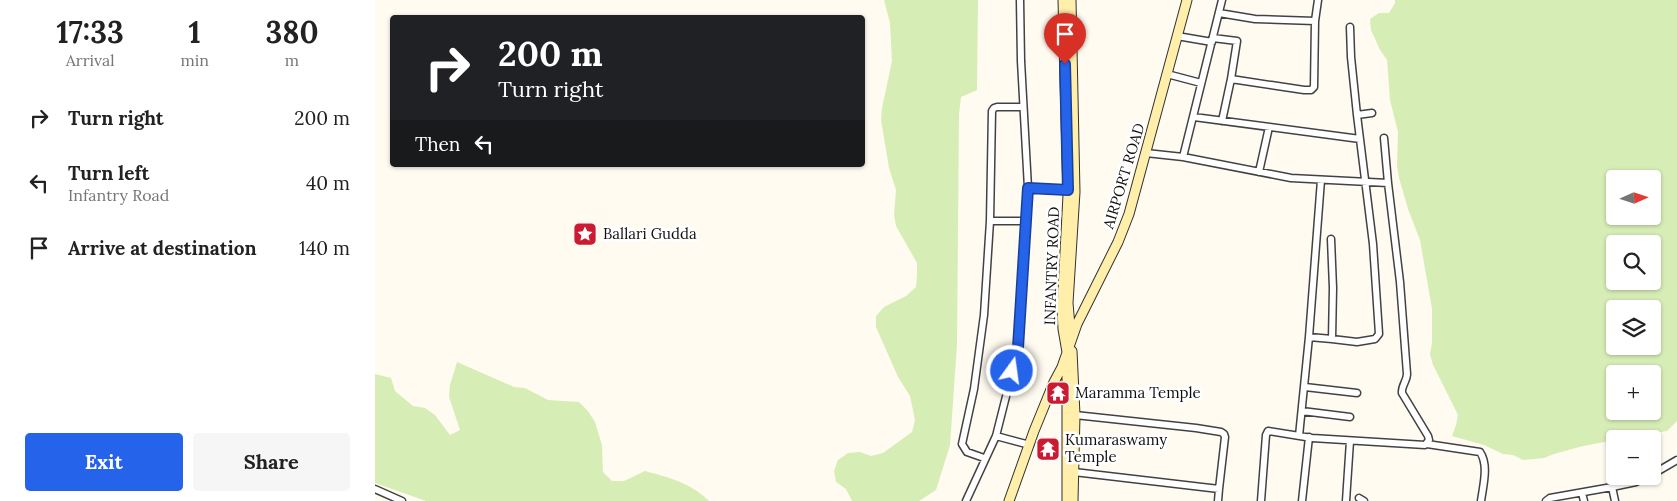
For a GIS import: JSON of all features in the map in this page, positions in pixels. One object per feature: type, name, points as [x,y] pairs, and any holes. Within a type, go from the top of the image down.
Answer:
[{"type":"street","points":[[966,501],[996,436],[1018,348],[1028,188],[1019,0]]},
{"type":"street","name":"INFANTRY ROAD","points":[[1063,0],[1068,190],[1061,309],[1063,330],[1070,345]]},
{"type":"street","name":"INFANTRY ROAD","points":[[1070,345],[1068,303],[1075,192],[1071,0]]},
{"type":"street","name":"AIRPORT ROAD","points":[[1009,501],[1077,324],[1122,233],[1129,214],[1187,0]]},
{"type":"street","points":[[1183,157],[1222,0]]},
{"type":"street","points":[[1231,79],[1311,90],[1314,87],[1315,21],[1318,0]]},
{"type":"street","points":[[1219,13],[1255,19],[1315,21]]},
{"type":"street","points":[[1309,337],[1357,342],[1375,339],[1379,334],[1373,244],[1351,57],[1351,27]]},
{"type":"street","points":[[1177,36],[1237,41],[1222,120]]},
{"type":"street","points":[[1167,74],[1201,83]]},
{"type":"street","points":[[985,458],[967,452],[962,444],[974,389],[984,314],[990,221],[992,111],[993,108],[997,107],[1023,108]]},
{"type":"street","points":[[1357,115],[1372,113]]},
{"type":"street","points":[[1194,117],[1360,139]]},
{"type":"street","points":[[1259,172],[1269,126]]},
{"type":"street","points":[[1384,138],[1400,282],[1407,374],[1401,390],[1428,436],[1427,444]]},
{"type":"street","points":[[1147,153],[1183,157],[1291,178],[1388,183]]},
{"type":"street","points":[[1299,436],[1305,387],[1321,180]]},
{"type":"street","points":[[1028,188],[1068,190]]},
{"type":"street","points":[[990,221],[1026,221]]},
{"type":"street","points":[[1331,238],[1333,288],[1332,339]]},
{"type":"street","points":[[1067,501],[1067,364],[1070,345]]},
{"type":"street","points":[[1070,345],[1074,369],[1075,415],[1073,501]]},
{"type":"street","points":[[1305,387],[1357,393]]},
{"type":"street","points":[[1302,411],[1351,417]]},
{"type":"street","points":[[1075,415],[1221,432],[1225,437],[1217,501]]},
{"type":"street","points":[[1261,501],[1266,435],[1268,431],[1273,430],[1299,436],[1401,445],[1427,444],[1480,452],[1484,457],[1485,469],[1481,501]]},
{"type":"street","points":[[996,436],[1030,445]]},
{"type":"street","points":[[1302,501],[1309,437]]},
{"type":"street","points":[[1346,501],[1350,441]]},
{"type":"street","points":[[1661,469],[1677,460]]},
{"type":"street","points":[[1075,472],[1219,489]]},
{"type":"street","points":[[1546,501],[1550,498],[1622,485]]},
{"type":"street","points":[[1612,487],[1615,501]]},
{"type":"street","points":[[375,489],[401,501]]},
{"type":"street","points":[[1582,492],[1584,501]]},
{"type":"green space","points":[[884,0],[978,0],[977,90],[961,97],[959,114],[957,345],[950,445],[936,490],[919,501],[852,501],[846,489],[836,482],[834,471],[838,460],[848,453],[860,452],[871,456],[883,453],[912,432],[915,420],[910,396],[898,377],[876,327],[876,316],[884,307],[906,296],[916,287],[917,275],[917,263],[896,226],[894,215],[896,190],[889,168],[881,120],[892,61],[890,23]]},
{"type":"green space","points":[[1395,0],[1677,0],[1677,421],[1667,431],[1606,430],[1606,442],[1583,446],[1544,458],[1523,460],[1513,455],[1503,454],[1484,445],[1452,436],[1458,415],[1433,365],[1430,354],[1432,343],[1432,309],[1420,240],[1399,178],[1397,166],[1398,132],[1390,100],[1387,60],[1371,30],[1370,19],[1379,13],[1389,13]]},
{"type":"green space","points":[[457,362],[514,387],[525,388],[548,400],[579,402],[595,422],[602,445],[603,472],[612,481],[624,481],[645,471],[671,478],[687,485],[709,501],[426,501],[375,483],[375,374],[391,378],[395,391],[413,406],[425,408],[435,415],[450,435],[460,430],[449,397],[450,385]]},
{"type":"place","name":"Ballari Gudda","points":[[585,234]]},
{"type":"place","name":"Maramma Temple","points":[[1058,393]]},
{"type":"place","name":"Kumaraswamy Temple","points":[[1048,449]]},
{"type":"route","points":[[1012,371],[1018,348],[1019,306],[1028,188],[1068,190],[1065,64]]}]
